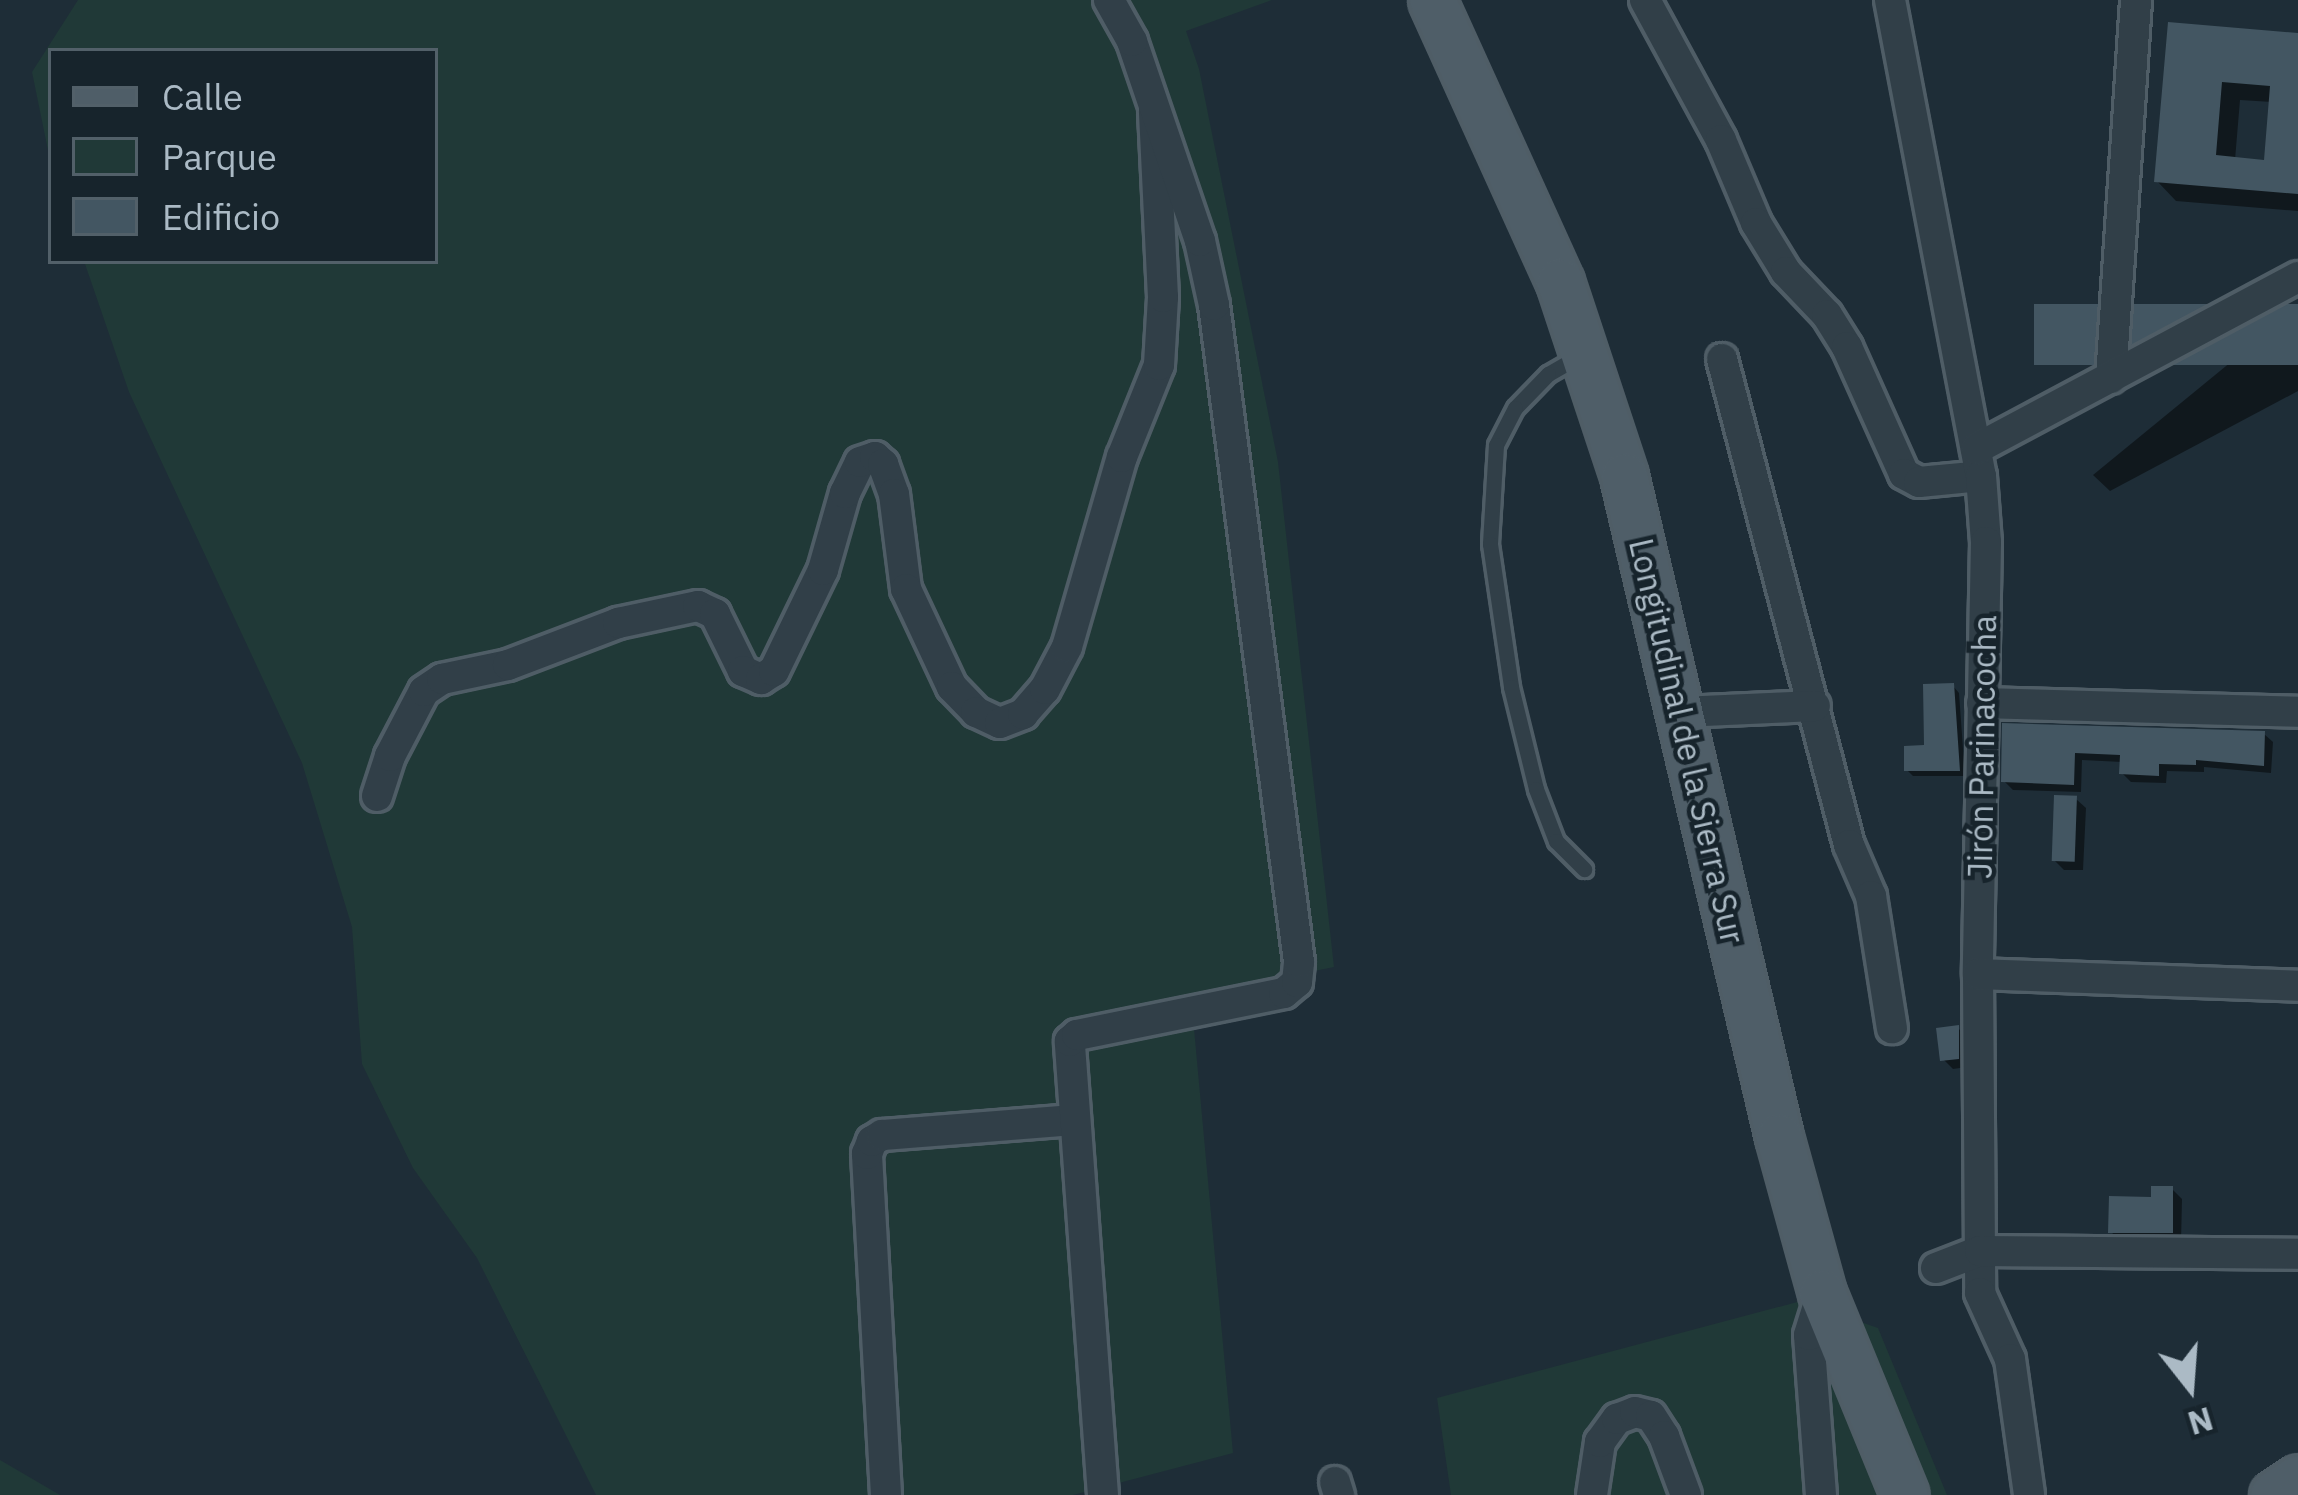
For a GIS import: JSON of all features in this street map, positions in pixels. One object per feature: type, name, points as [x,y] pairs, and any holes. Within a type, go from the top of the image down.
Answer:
[{"type":"main road","name":"Longitudinal de la Sierra Sur","points":[[1432,0],[1509,160],[1560,282],[1624,476],[1779,1137],[1822,1293],[1905,1495]]},
{"type":"main road","points":[[2273,1495],[2298,1478]]},
{"type":"street","points":[[1103,1495],[1068,1054],[1077,1034],[1284,993],[1297,982],[1299,962],[1214,305],[1200,241],[1132,41],[1109,0]]},
{"type":"street","points":[[1646,0],[1721,140],[1756,223],[1786,272],[1827,315],[1847,347],[1904,475],[1919,482],[1979,463],[2111,377],[2298,277]]},
{"type":"street","name":"Jirón Parinacocha","points":[[1889,0],[1979,463],[1980,1251],[1984,1306],[2015,1380],[2029,1495]]},
{"type":"street","points":[[2111,377],[2136,0]]},
{"type":"street","points":[[377,796],[424,691],[442,680],[508,664],[618,622],[698,606],[715,614],[743,670],[761,679],[774,671],[823,570],[845,493],[860,462],[875,457],[884,464],[894,494],[906,589],[952,687],[976,712],[1000,723],[1023,714],[1045,689],[1067,647],[1122,457],[1159,365],[1163,297],[1154,111]]},
{"type":"street","points":[[1722,359],[1849,845],[1871,896],[1892,1028]]},
{"type":"street","points":[[1982,703],[2298,712]]},
{"type":"street","points":[[1682,712],[1815,706]]},
{"type":"street","points":[[1978,974],[2298,986]]},
{"type":"street","points":[[886,1495],[867,1154],[872,1141],[882,1135],[1073,1120]]},
{"type":"street","points":[[1936,1268],[1980,1251],[2298,1254]]},
{"type":"street","points":[[1821,1495],[1809,1335],[1822,1293]]},
{"type":"street","points":[[1592,1495],[1600,1442],[1617,1419],[1635,1412],[1651,1416],[1664,1436],[1686,1495]]},
{"type":"lane","points":[[1583,354],[1548,374],[1515,408],[1505,427],[1496,446],[1490,544],[1511,687],[1536,789],[1556,842],[1584,869]]},
{"type":"green space","points":[[78,0],[1272,0],[1186,31],[1199,69],[1278,462],[1334,967],[1191,996],[1233,1453],[1073,1495],[596,1495],[477,1258],[413,1168],[362,1064],[352,927],[302,763],[129,392],[85,264],[438,264],[438,48],[48,48],[48,150],[32,72]]},
{"type":"green space","points":[[1801,1301],[1878,1328],[1947,1495],[1451,1495],[1437,1398]]},
{"type":"green space","points":[[0,1460],[60,1495],[0,1495]]},
{"type":"building","points":[[2168,22],[2298,33],[2298,194],[2154,182]],"holes":[[[2222,82],[2270,86],[2264,160],[2216,155]]]},
{"type":"building","points":[[2034,304],[2298,304],[2298,365],[2034,365]]},
{"type":"building","points":[[1954,683],[1960,771],[1904,771],[1904,746],[1924,745],[1923,684]]},
{"type":"building","points":[[2002,723],[2265,731],[2264,766],[2196,760],[2196,765],[2159,764],[2159,776],[2119,774],[2120,755],[2075,753],[2074,785],[2001,782]]},
{"type":"building","points":[[2054,795],[2077,796],[2075,862],[2052,861]]},
{"type":"building","points":[[1959,1025],[1959,1059],[1940,1061],[1936,1028]]},
{"type":"building","points":[[2151,1186],[2173,1186],[2173,1233],[2108,1233],[2109,1196],[2151,1197]]}]
